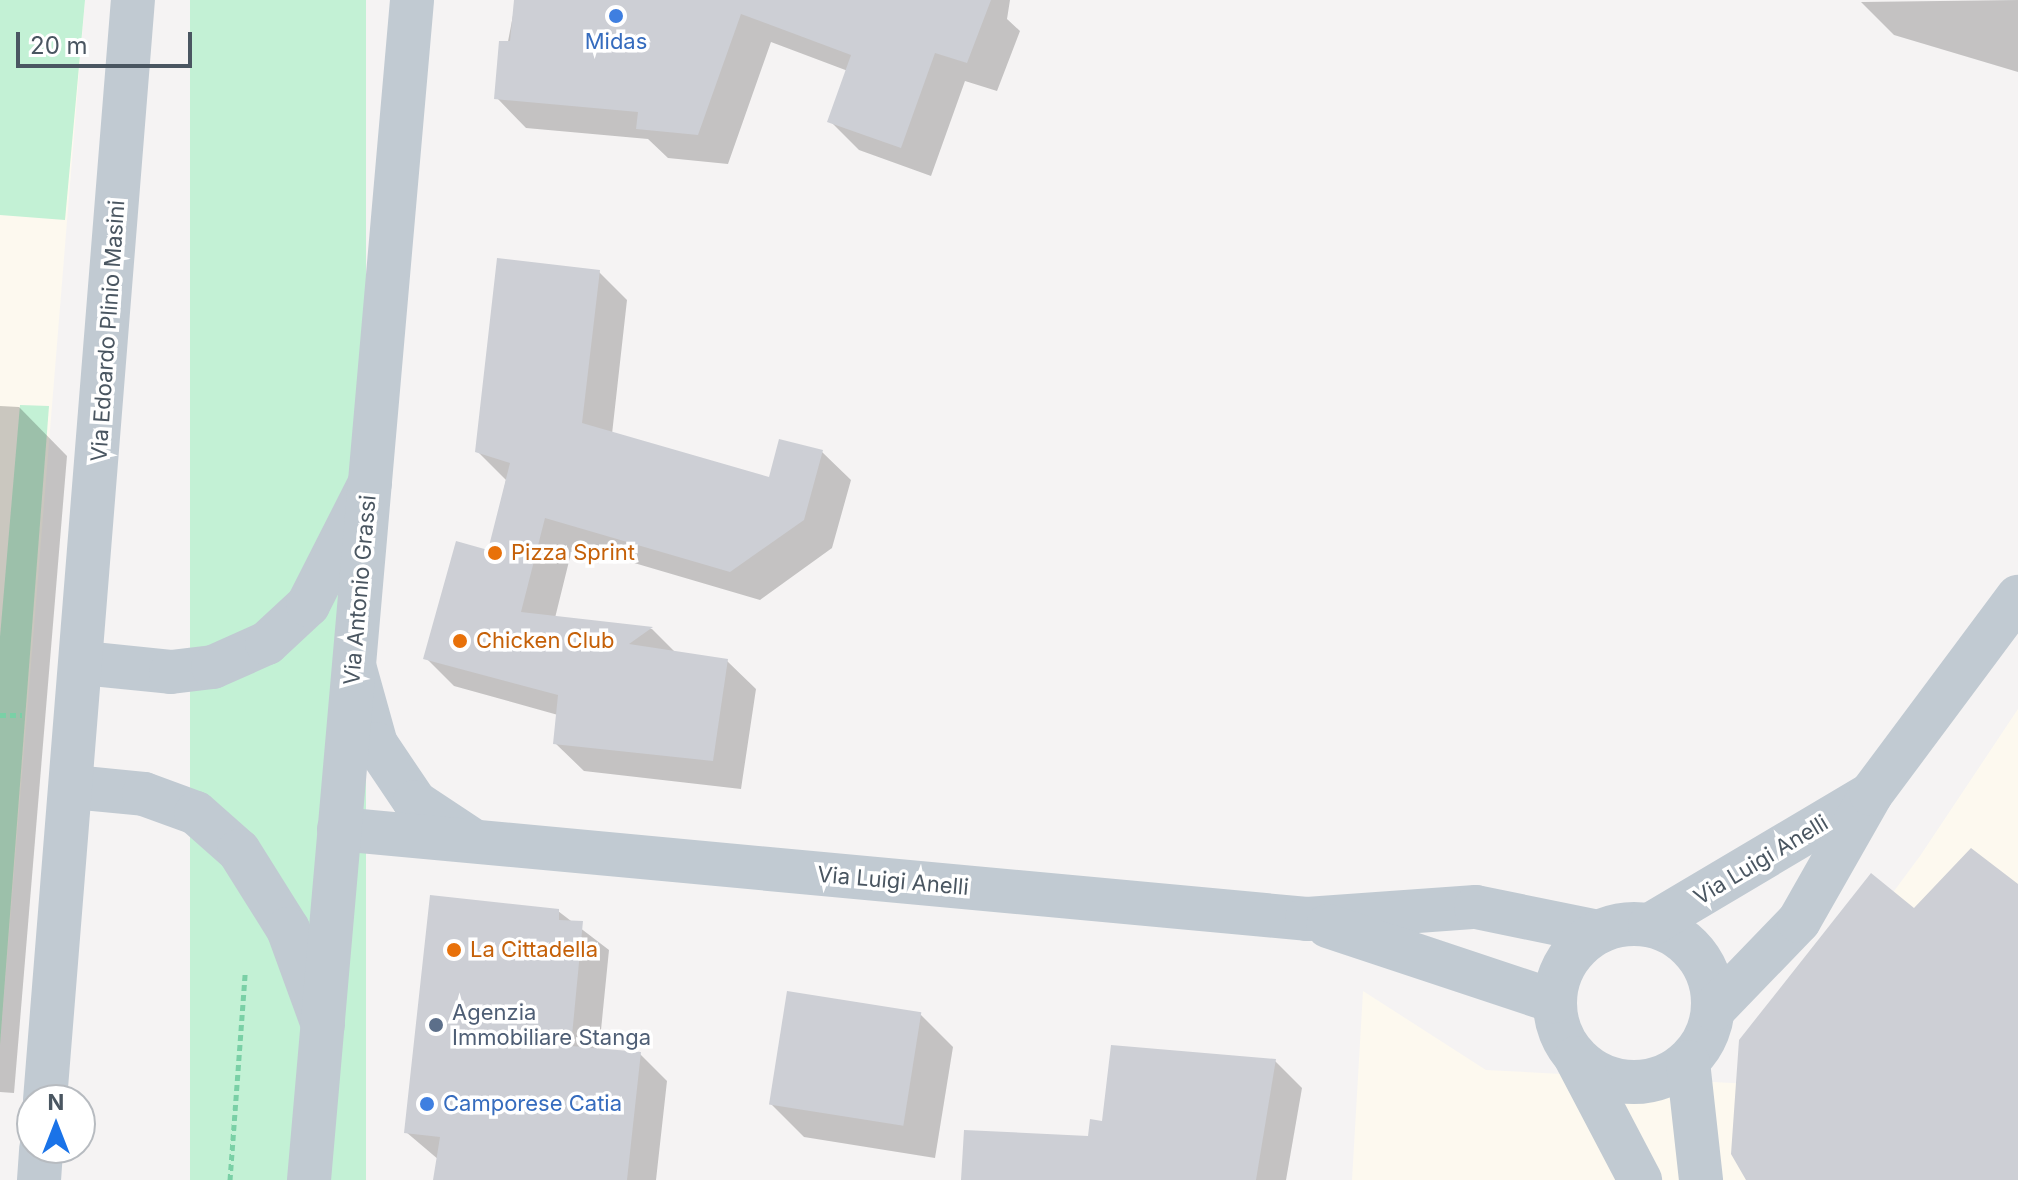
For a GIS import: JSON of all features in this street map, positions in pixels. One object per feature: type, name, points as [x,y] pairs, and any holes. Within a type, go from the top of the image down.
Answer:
[{"type":"street","name":"Via Edoardo Plinio Masini","points":[[46,1084],[83,663],[133,0]]},
{"type":"street","name":"Via Antonio Grassi","points":[[309,1180],[412,0]]},
{"type":"street","points":[[83,663],[171,672],[213,667],[267,643],[308,605],[370,483]]},
{"type":"street","name":"Via Luigi Anelli","points":[[1714,1009],[1799,921],[1871,794],[2018,597]]},
{"type":"street","name":"Via Luigi Anelli","points":[[353,662],[376,744],[415,802],[479,845]]},
{"type":"street","points":[[73,787],[144,794],[196,813],[239,851],[288,929],[323,1025]]},
{"type":"street","name":"Via Luigi Anelli","points":[[1650,925],[1871,794]]},
{"type":"street","name":"Via Luigi Anelli","points":[[339,829],[479,845],[1307,919],[1476,907],[1598,932]]},
{"type":"street","name":"Via Luigi Anelli","points":[[1307,919],[1554,1001]]},
{"type":"street","points":[[1640,1180],[1576,1058],[1559,1032],[1554,1001],[1561,971],[1598,932],[1650,925],[1696,953],[1714,1009],[1688,1062],[1701,1180]]},
{"type":"street","points":[[1576,1058],[1603,1076],[1633,1082],[1663,1077],[1688,1062]]},
{"type":"path","points":[[0,715],[24,715]]},
{"type":"path","points":[[230,1180],[245,968]]},
{"type":"shaded area","points":[[0,0],[85,0],[0,1045]]},
{"type":"shaded area","points":[[2018,709],[2018,1180],[1352,1180],[1363,991],[1486,1070],[1751,1084],[1920,856]]},
{"type":"green space","points":[[0,0],[85,0],[65,220],[0,215]]},
{"type":"green space","points":[[190,0],[366,0],[366,1180],[190,1180]]},
{"type":"green space","points":[[20,405],[49,406],[0,1045],[0,637]]},
{"type":"building","points":[[514,0],[991,0],[967,63],[935,53],[901,148],[827,122],[851,55],[741,14],[698,135],[636,129],[638,112],[494,99],[499,41],[510,41]]},
{"type":"building","points":[[497,258],[600,270],[582,423],[769,477],[779,439],[823,450],[804,520],[730,572],[545,518],[521,612],[653,627],[629,644],[728,659],[713,761],[553,744],[558,695],[423,659],[456,541],[488,550],[510,463],[475,452]]},
{"type":"building","points":[[1971,848],[2018,884],[2018,1180],[1746,1180],[1731,1154],[1739,1040],[1871,873],[1914,908]]},
{"type":"building","points":[[430,895],[559,909],[559,920],[583,921],[571,1046],[641,1052],[627,1180],[433,1180],[440,1137],[404,1133]]},
{"type":"building","points":[[787,991],[921,1012],[903,1126],[769,1105]]},
{"type":"building","points":[[1111,1045],[1276,1059],[1256,1180],[961,1180],[964,1130],[1088,1136],[1090,1119],[1102,1121]]},
{"type":"place","name":"Midas","points":[[616,16]]},
{"type":"place","name":"Pizza Sprint","points":[[495,553]]},
{"type":"place","name":"Chicken Club","points":[[460,641]]},
{"type":"place","name":"La Cittadella","points":[[454,950]]},
{"type":"place","name":"Agenzia Immobiliare Stanga","points":[[436,1025]]},
{"type":"place","name":"Camporese Catia","points":[[427,1104]]}]
